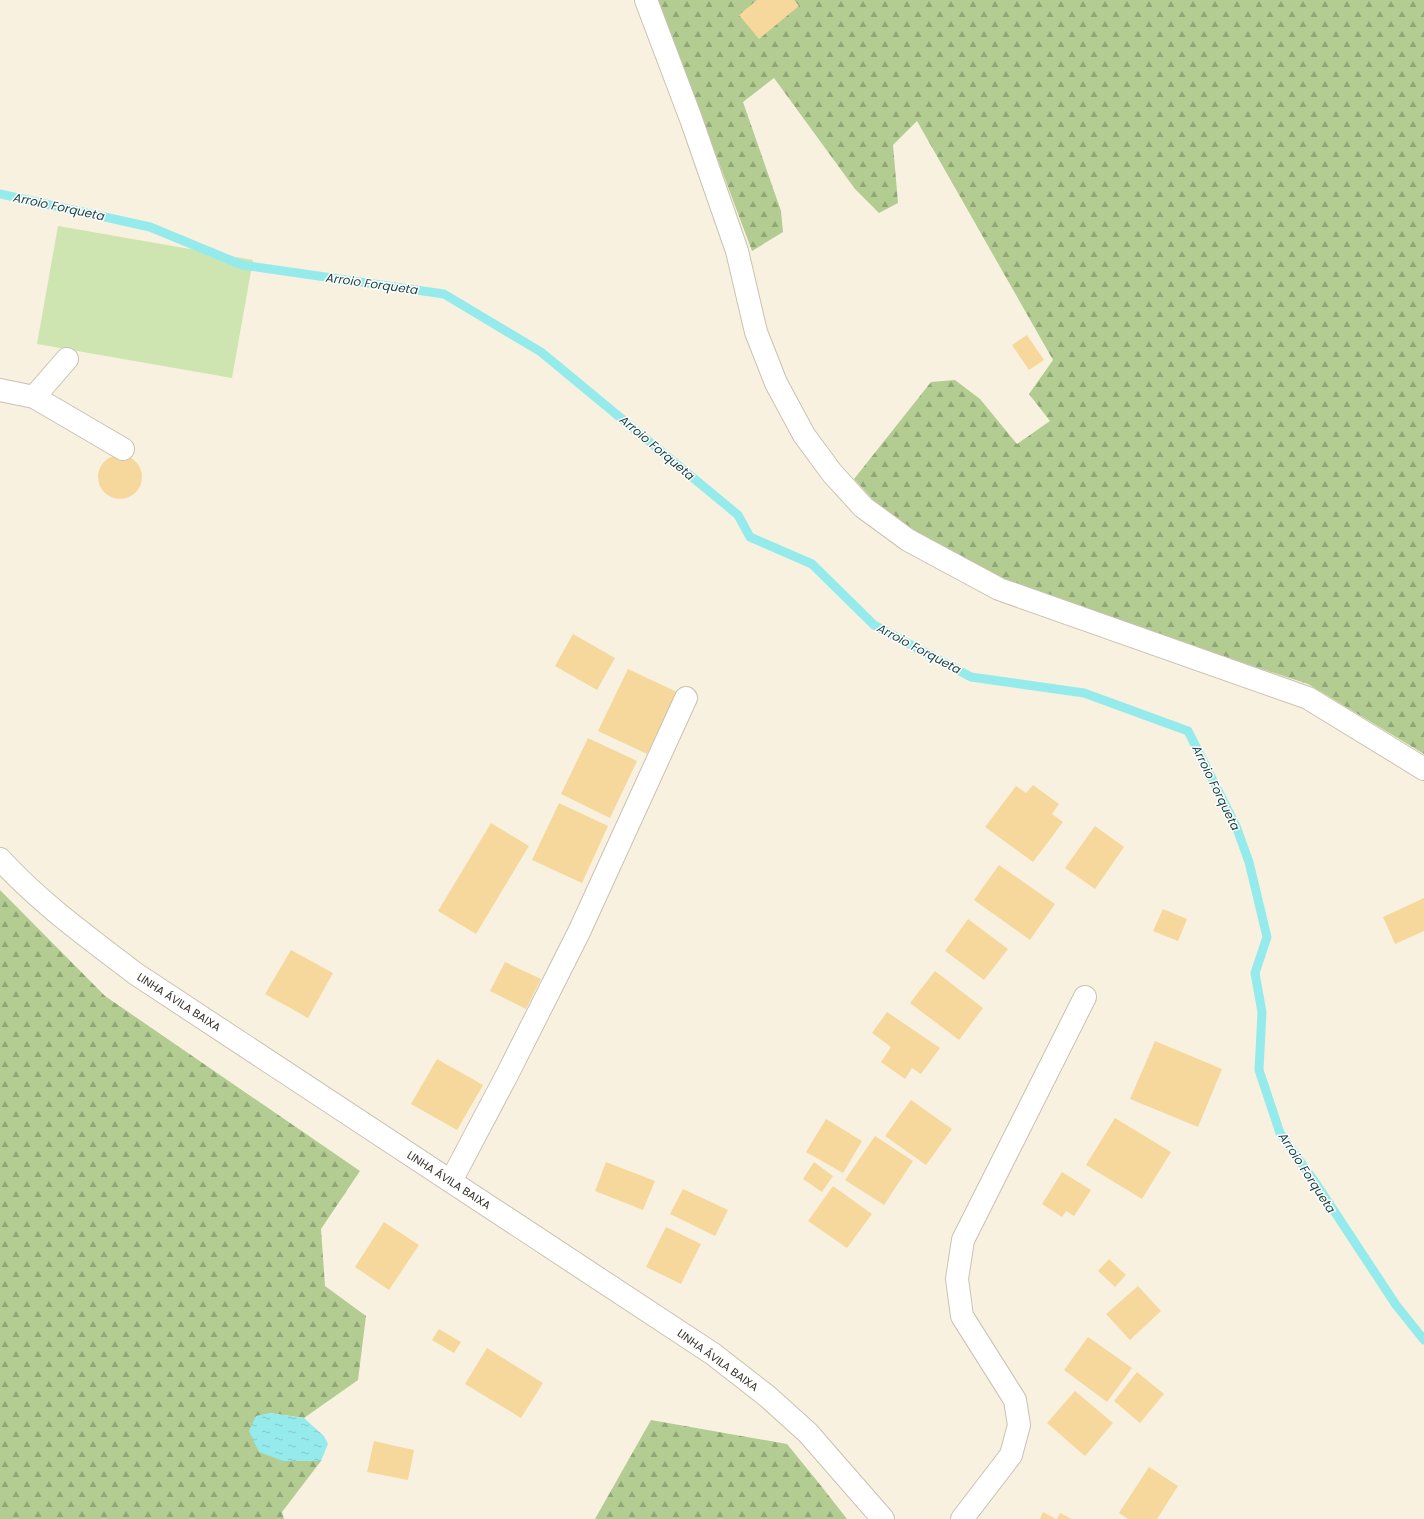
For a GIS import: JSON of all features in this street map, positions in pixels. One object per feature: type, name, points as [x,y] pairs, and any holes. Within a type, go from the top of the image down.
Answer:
[{"type":"street","points":[[646,0],[692,119],[737,251],[756,332],[776,383],[804,435],[832,473],[863,507],[908,540],[999,589],[1308,698],[1424,769]]},
{"type":"street","points":[[34,397],[67,359]]},
{"type":"street","points":[[0,390],[34,397],[123,449]]},
{"type":"street","points":[[451,1181],[508,1073],[578,932],[686,698]]},
{"type":"street","name":"LINHA ÁVILA BAIXA","points":[[0,859],[14,875],[64,920],[136,974],[713,1354],[767,1396],[808,1433],[883,1519]]},
{"type":"street","points":[[962,1519],[1012,1455],[1019,1425],[1015,1400],[962,1316],[958,1280],[963,1240],[1085,997]]},
{"type":"green space","points":[[658,0],[1424,0],[1424,754],[1308,684],[1131,626],[1008,582],[918,534],[876,503],[854,479],[931,382],[955,380],[980,399],[1017,444],[1050,421],[1029,394],[1053,360],[917,121],[893,145],[898,203],[879,213],[855,189],[774,78],[743,102],[781,211],[783,232],[752,251]]},
{"type":"green space","points":[[58,226],[253,260],[232,378],[37,344]]},
{"type":"green space","points":[[0,890],[105,996],[360,1171],[321,1229],[325,1286],[366,1316],[358,1380],[304,1418],[269,1413],[283,1461],[321,1461],[282,1512],[284,1519],[0,1519]]},
{"type":"green space","points":[[651,1420],[787,1444],[847,1519],[595,1519]]},
{"type":"water","points":[[269,1413],[304,1418],[324,1436],[328,1444],[321,1461],[283,1461],[259,1452],[249,1431],[256,1416]]},
{"type":"building","points":[[757,0],[794,0],[799,6],[759,39],[739,15]]},
{"type":"building","points":[[1027,335],[1044,360],[1029,370],[1012,345]]},
{"type":"building","points":[[120,455],[132,459],[138,465],[142,477],[138,489],[132,495],[120,499],[108,495],[102,489],[98,477],[102,465],[108,459]]},
{"type":"building","points":[[573,634],[615,658],[597,690],[555,666]]},
{"type":"building","points":[[628,669],[677,692],[647,754],[598,731]]},
{"type":"building","points":[[588,738],[637,761],[610,818],[561,794]]},
{"type":"building","points":[[1033,785],[1059,804],[1052,814],[1063,822],[1033,862],[985,827],[1016,786],[1026,793]]},
{"type":"building","points":[[559,803],[608,826],[582,883],[532,860]]},
{"type":"building","points":[[491,823],[529,846],[476,934],[438,911]]},
{"type":"building","points":[[1095,826],[1124,847],[1095,889],[1065,868]]},
{"type":"building","points":[[999,865],[1055,904],[1030,940],[974,900]]},
{"type":"building","points":[[1424,898],[1424,931],[1395,944],[1383,917]]},
{"type":"building","points":[[1163,909],[1187,919],[1178,941],[1153,931]]},
{"type":"building","points":[[968,919],[1008,949],[984,980],[945,951]]},
{"type":"building","points":[[291,950],[333,973],[308,1018],[265,994]]},
{"type":"building","points":[[505,962],[541,979],[526,1009],[490,991]]},
{"type":"building","points":[[935,971],[983,1008],[959,1040],[910,1003]]},
{"type":"building","points":[[887,1012],[940,1048],[921,1074],[912,1068],[905,1079],[881,1062],[891,1047],[872,1033]]},
{"type":"building","points":[[1155,1041],[1222,1069],[1198,1127],[1130,1099]]},
{"type":"building","points":[[437,1059],[483,1085],[457,1130],[411,1104]]},
{"type":"building","points":[[911,1100],[952,1129],[926,1165],[885,1136]]},
{"type":"building","points":[[1115,1118],[1171,1152],[1142,1199],[1086,1165]]},
{"type":"building","points":[[826,1119],[862,1141],[843,1173],[806,1152]]},
{"type":"building","points":[[875,1136],[913,1161],[884,1205],[845,1180]]},
{"type":"building","points":[[606,1162],[655,1181],[643,1210],[595,1191]]},
{"type":"building","points":[[814,1162],[833,1176],[822,1192],[803,1179]]},
{"type":"building","points":[[1062,1172],[1091,1190],[1074,1216],[1066,1211],[1062,1217],[1042,1204]]},
{"type":"building","points":[[833,1186],[872,1214],[847,1248],[808,1221]]},
{"type":"building","points":[[683,1189],[728,1210],[715,1236],[670,1214]]},
{"type":"building","points":[[384,1222],[419,1245],[389,1290],[355,1267]]},
{"type":"building","points":[[666,1227],[701,1244],[681,1284],[646,1267]]},
{"type":"building","points":[[1109,1259],[1126,1275],[1115,1287],[1098,1271]]},
{"type":"building","points":[[1138,1286],[1161,1311],[1130,1340],[1106,1314]]},
{"type":"building","points":[[439,1329],[461,1342],[454,1353],[432,1340]]},
{"type":"building","points":[[1088,1337],[1132,1368],[1107,1402],[1064,1370]]},
{"type":"building","points":[[487,1348],[543,1383],[521,1418],[465,1384]]},
{"type":"building","points":[[1137,1372],[1164,1394],[1140,1423],[1114,1401]]},
{"type":"building","points":[[1075,1391],[1113,1423],[1085,1456],[1047,1423]]},
{"type":"building","points":[[374,1441],[414,1450],[408,1480],[367,1472]]},
{"type":"building","points":[[1149,1467],[1178,1486],[1157,1519],[1128,1519],[1119,1513]]},
{"type":"building","points":[[1043,1512],[1056,1519],[1040,1519]]},
{"type":"building","points":[[1060,1513],[1072,1519],[1057,1519]]},
{"type":"waterway","name":"Arroio Forqueta","points":[[0,194],[150,227],[242,265],[444,294],[541,352],[738,515],[750,537],[812,564],[874,625],[971,677],[1084,693],[1188,731],[1236,826],[1249,862],[1267,937],[1255,973],[1262,1012],[1259,1070],[1280,1133],[1315,1182],[1396,1305],[1424,1340]]}]
